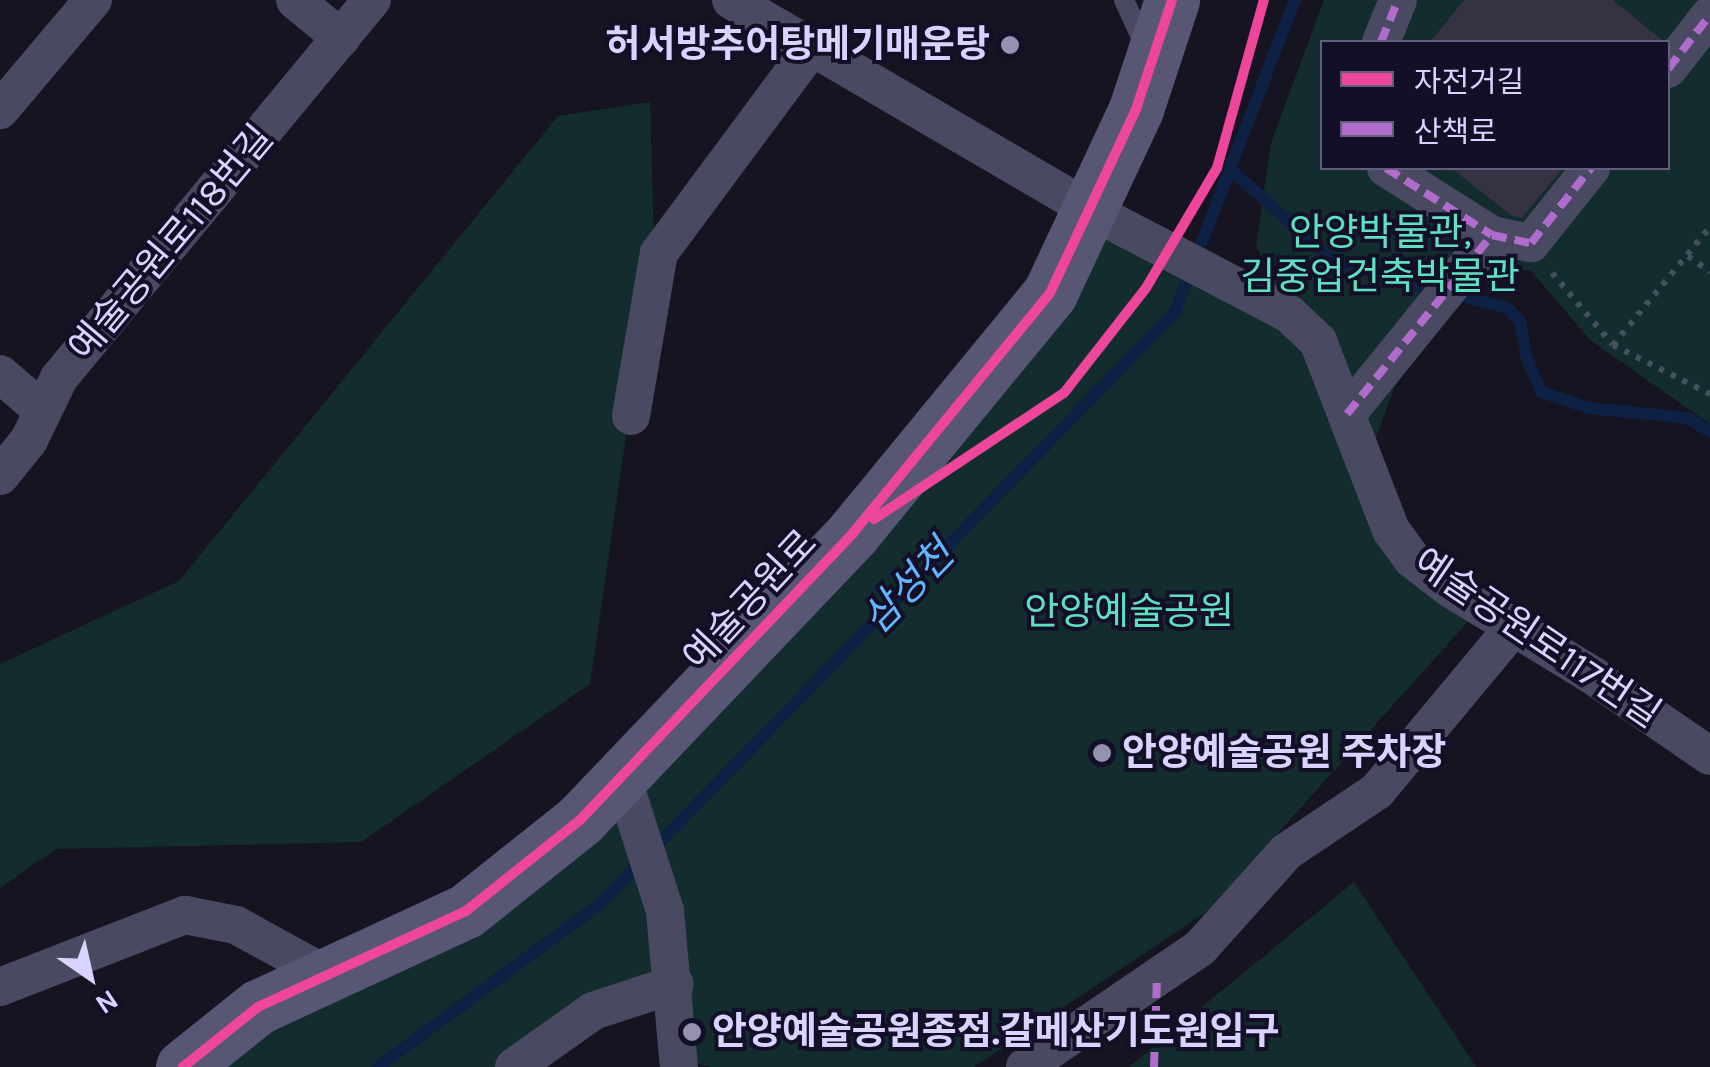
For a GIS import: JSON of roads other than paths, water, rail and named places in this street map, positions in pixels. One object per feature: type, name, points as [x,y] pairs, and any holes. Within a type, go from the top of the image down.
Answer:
[{"type":"street","points":[[0,110],[94,0]]},
{"type":"street","points":[[296,0],[341,38]]},
{"type":"street","name":"예술공원로118번길","points":[[0,476],[30,440],[58,378],[372,0]]},
{"type":"street","points":[[731,0],[1106,218]]},
{"type":"street","name":"예술공원로","points":[[182,1067],[258,1008],[466,911],[630,797],[853,533],[1050,293],[1106,218],[1172,0]]},
{"type":"street","points":[[1382,40],[1398,0]]},
{"type":"street","points":[[1670,66],[1710,15]]},
{"type":"street","points":[[630,416],[660,252],[812,47]]},
{"type":"street","points":[[1389,170],[1492,234],[1531,243],[1588,170]]},
{"type":"street","name":"예술공원로117번길","points":[[1106,218],[1290,314],[1318,340],[1391,530],[1412,559],[1512,630],[1592,675],[1710,756]]},
{"type":"street","points":[[1347,414],[1492,234]]},
{"type":"street","points":[[0,374],[42,410]]},
{"type":"street","points":[[1026,1067],[1200,948],[1286,852],[1377,791],[1512,630]]},
{"type":"street","points":[[630,797],[666,911],[674,984],[674,1055],[679,1067]]},
{"type":"street","points":[[0,987],[185,915],[236,925],[327,975]]},
{"type":"street","points":[[514,1067],[593,1011],[674,984]]},
{"type":"lane","points":[[1124,0],[1153,64]]},
{"type":"waterway","name":"삼성천","points":[[378,1067],[600,904],[1175,312],[1295,0]]},
{"type":"waterway","points":[[1230,169],[1334,262],[1507,308],[1520,321],[1526,356],[1541,392],[1589,408],[1688,418],[1710,432]]},
{"type":"place","name":"허서방추어탕메기매운탕","points":[[1010,45]]},
{"type":"place","name":"안양예술공원 주차장","points":[[1102,753]]},
{"type":"place","name":"안양예술공원종점.갈메산기도원입구","points":[[692,1032]]},
{"type":"park label","name":"안양박물관, 김중업건축박물관","points":[[1380,255]]},
{"type":"park label","name":"안양예술공원","points":[[1129,612]]}]
